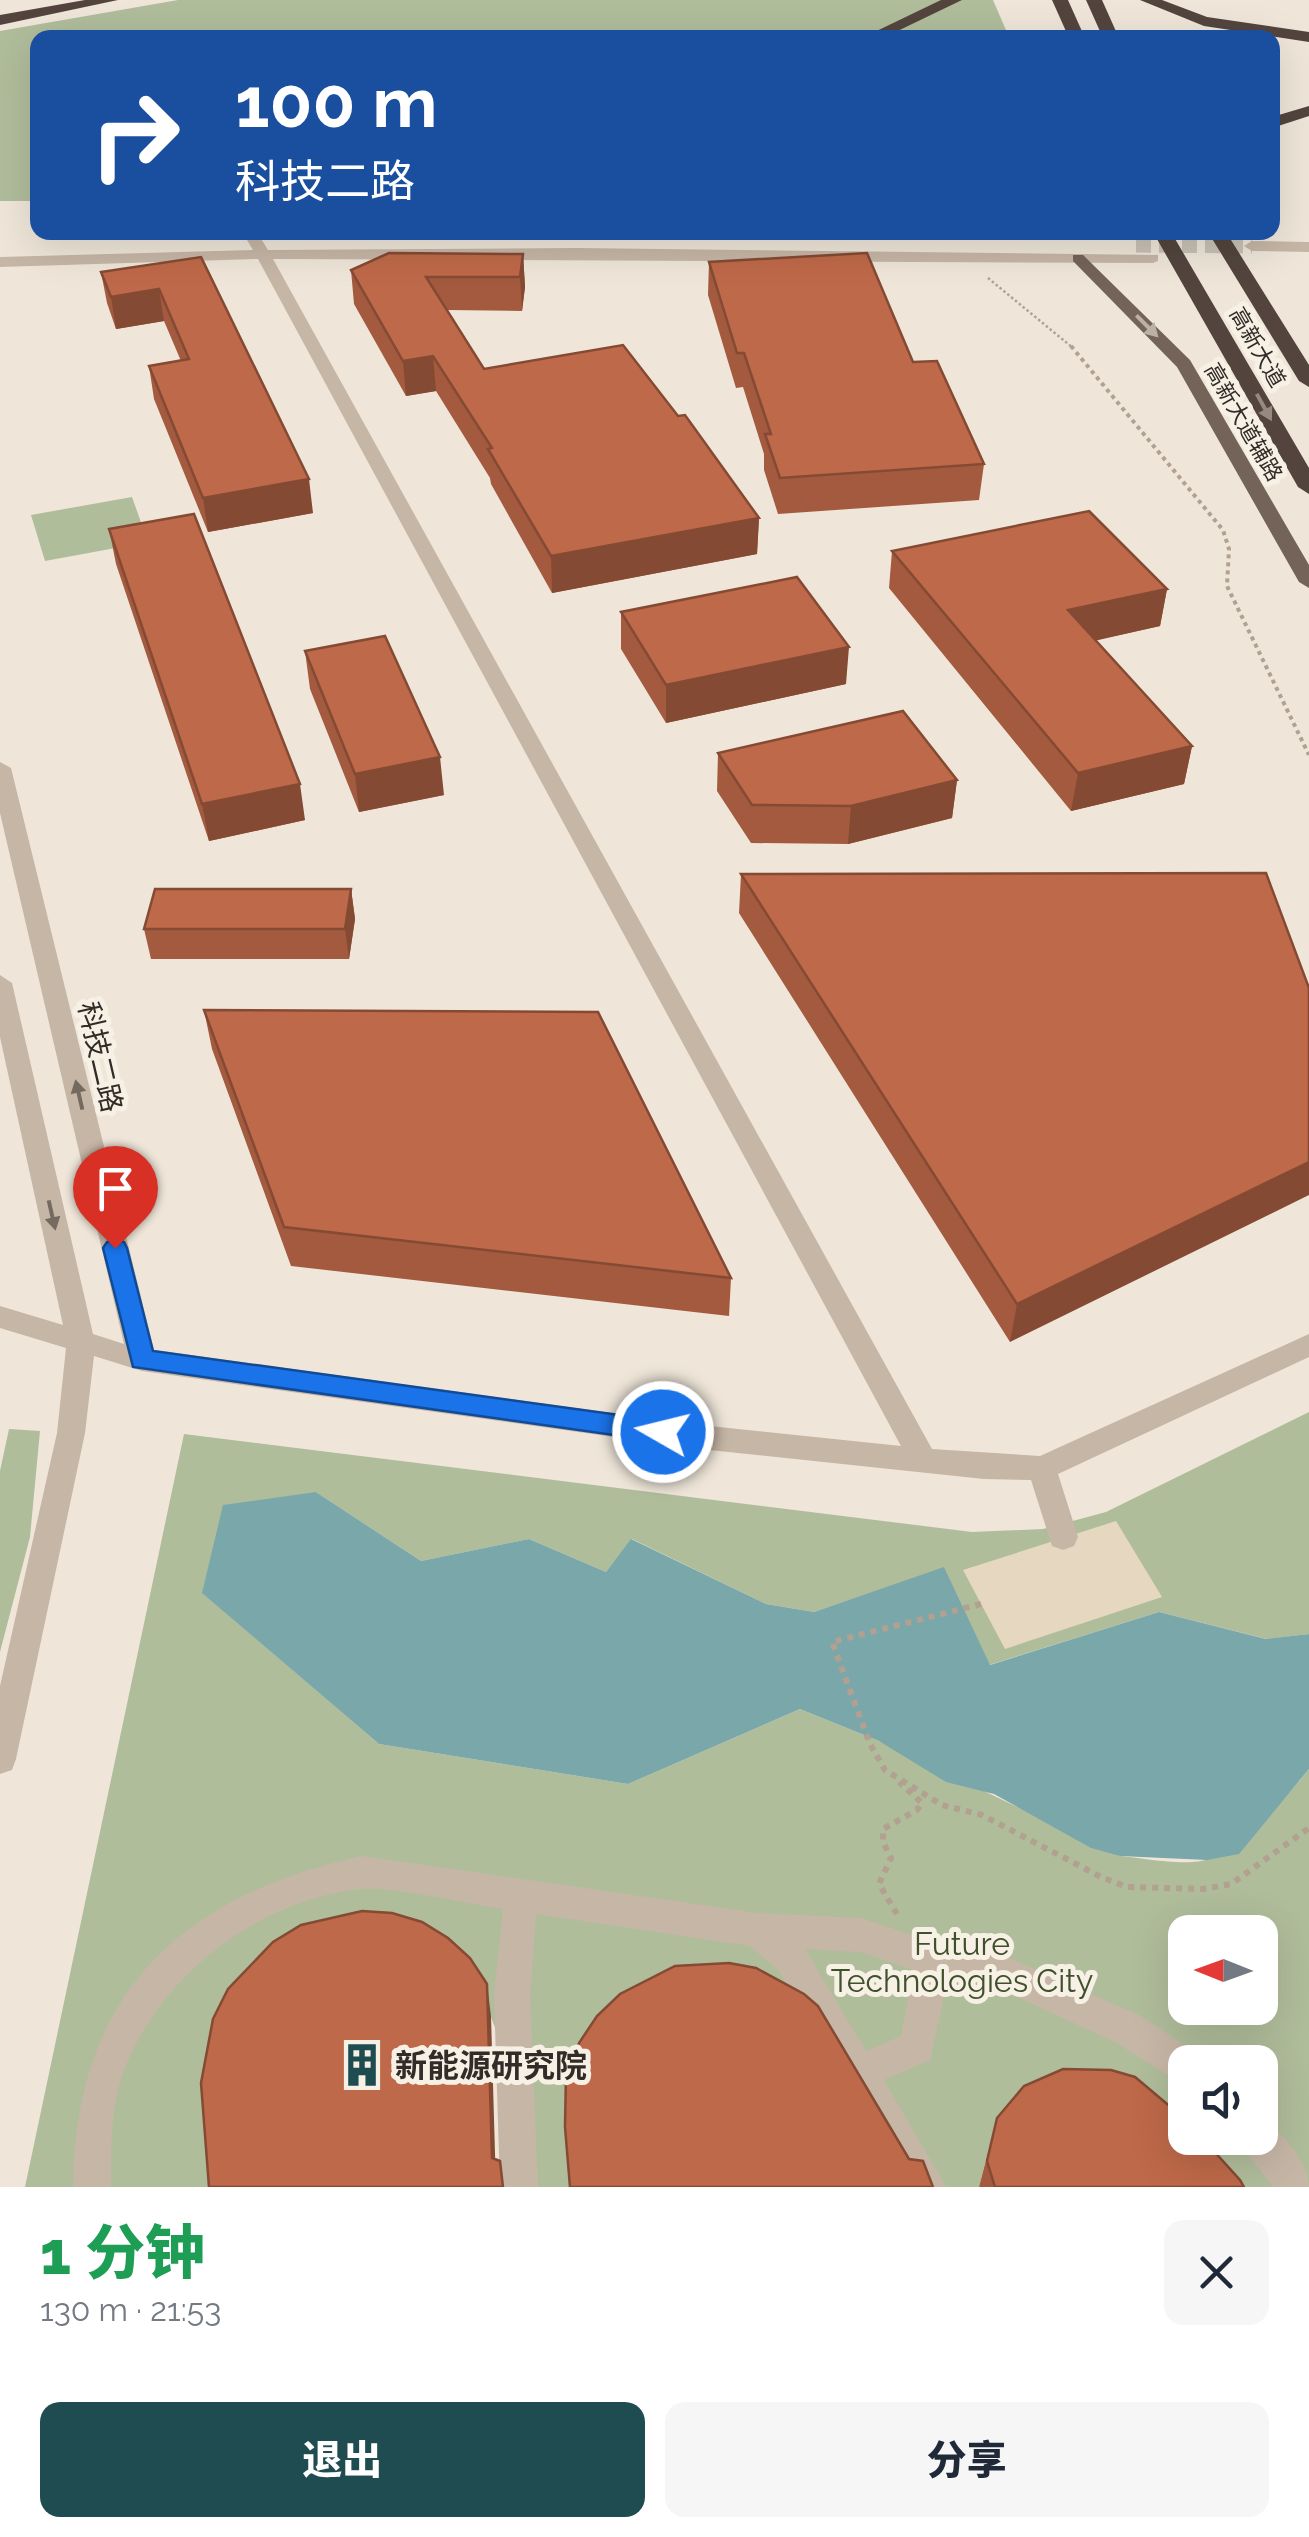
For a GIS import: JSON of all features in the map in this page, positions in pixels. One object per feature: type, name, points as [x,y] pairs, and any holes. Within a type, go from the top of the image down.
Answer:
[{"type":"highway","points":[[0,5],[27,0]]},
{"type":"highway","points":[[0,20],[110,0]]},
{"type":"highway","points":[[887,30],[954,0]]},
{"type":"highway","points":[[1060,0],[1073,30]]},
{"type":"highway","points":[[1094,0],[1107,30]]},
{"type":"highway","points":[[1148,0],[1204,21],[1263,30]]},
{"type":"highway","points":[[1280,33],[1309,37]]},
{"type":"highway","points":[[1280,120],[1309,111]]},
{"type":"highway","points":[[1280,129],[1309,120]]},
{"type":"highway","points":[[1138,240],[1232,348]]},
{"type":"highway","name":"高新大道","points":[[1167,240],[1302,461],[1309,488]]},
{"type":"highway","name":"高新大道","points":[[1222,240],[1309,382]]},
{"type":"main road","name":"高新大道辅路","points":[[1078,258],[1184,364],[1309,582]]},
{"type":"street","points":[[0,262],[401,240]]},
{"type":"street","points":[[259,246],[923,1460]]},
{"type":"street","points":[[0,249],[259,246],[1153,258]]},
{"type":"street","points":[[1309,246],[1256,252],[1309,259]]},
{"type":"street","name":"科技二路","points":[[0,768],[142,1360]]},
{"type":"street","points":[[0,983],[81,1342],[71,1433],[0,1760]]},
{"type":"street","points":[[0,1317],[142,1360],[700,1437],[1042,1468],[1309,1345]]},
{"type":"street","points":[[1042,1468],[1063,1538]]},
{"type":"street","points":[[92,2187],[92,2135],[104,2076],[123,2027],[155,1982],[190,1946],[269,1896],[322,1878],[362,1872],[758,1930],[860,1936],[934,1959],[993,1968],[1128,2029],[1168,2056]]},
{"type":"street","points":[[519,2187],[512,1995],[521,1895]]},
{"type":"street","points":[[758,1930],[791,1959],[927,2187]]},
{"type":"street","points":[[860,2072],[917,2047],[934,1959]]},
{"type":"street","points":[[1272,2155],[1297,2187]]},
{"type":"path","points":[[960,256],[1065,338],[1223,530],[1229,549],[1227,586],[1309,756]]},
{"type":"path","points":[[860,1936],[899,1918],[879,1884],[891,1858],[884,1842],[884,1829],[922,1803],[885,1770],[870,1744],[832,1642],[981,1604]]},
{"type":"path","points":[[885,1770],[942,1805],[982,1815],[1127,1887],[1203,1888],[1231,1884],[1309,1828]]},
{"type":"green space","points":[[178,0],[993,0],[1006,30],[30,30],[30,201],[0,201],[0,31]]},
{"type":"green space","points":[[132,497],[148,542],[45,561],[31,515]]},
{"type":"green space","name":"Future Technologies City","points":[[1309,1412],[1309,1634],[1267,1639],[1159,1612],[989,1665],[944,1568],[814,1612],[766,1604],[632,1539],[606,1572],[529,1539],[421,1561],[316,1492],[203,1593],[379,1744],[628,1784],[800,1709],[879,1741],[1120,1856],[1189,1862],[1208,1859],[1235,1843],[1276,1807],[1309,1769],[1309,2187],[1207,2187],[989,2148],[979,2187],[503,2187],[502,2046],[475,1991],[217,2187],[25,2187],[184,1434],[972,1532],[1043,1529],[1106,1512]]},
{"type":"green space","points":[[9,1429],[40,1431],[30,1537],[0,1652],[0,1471]]},
{"type":"shaded area","points":[[1116,1521],[1162,1597],[1005,1649],[963,1570]]},
{"type":"water","points":[[316,1492],[421,1561],[529,1539],[606,1572],[631,1539],[766,1604],[814,1612],[944,1567],[990,1665],[1159,1612],[1266,1639],[1309,1634],[1309,1769],[1239,1854],[1207,1860],[1120,1856],[1091,1848],[994,1794],[946,1782],[879,1741],[800,1709],[628,1784],[379,1744],[202,1593],[223,1505]]},
{"type":"building","points":[[389,253],[523,254],[520,277],[426,277],[484,369],[623,345],[678,416],[685,415],[759,518],[551,556],[488,449],[492,448],[433,356],[403,361],[351,270]]},
{"type":"building","points":[[867,253],[913,362],[937,361],[984,464],[780,478],[765,434],[771,434],[744,353],[737,353],[709,262]]},
{"type":"building","points":[[201,257],[309,479],[203,498],[149,366],[189,359],[159,289],[111,297],[101,272]]},
{"type":"building","points":[[1089,511],[1167,589],[1068,610],[1192,746],[1078,773],[892,551]]},
{"type":"building","points":[[194,514],[300,784],[202,804],[109,529]]},
{"type":"building","points":[[797,577],[849,647],[666,685],[621,612]]},
{"type":"building","points":[[385,636],[440,757],[355,774],[305,651]]},
{"type":"building","points":[[903,711],[957,780],[851,806],[752,805],[718,753]]},
{"type":"building","points":[[1266,873],[1309,988],[1309,1162],[1017,1304],[741,874]]},
{"type":"building","points":[[155,889],[351,889],[345,929],[144,929]]},
{"type":"building","points":[[204,1010],[598,1012],[731,1278],[284,1227]]},
{"type":"building","name":"新能源研究院","points":[[362,1911],[392,1913],[422,1922],[470,1958],[487,1984],[492,2158],[500,2161],[503,2187],[209,2187],[201,2083],[213,2019],[228,1989],[273,1942],[301,1925]]},
{"type":"building","name":"新能源研究院","points":[[729,1963],[756,1968],[818,2006],[909,2159],[923,2161],[933,2187],[570,2187],[566,2073],[597,2016],[620,1994],[675,1966]]},
{"type":"building","points":[[1063,2069],[1111,2070],[1135,2077],[1168,2105],[1168,2155],[1217,2155],[1244,2187],[995,2187],[987,2161],[997,2118],[1024,2086]]},
{"type":"tunnel","points":[[1136,245],[1252,246]]},
{"type":"place","name":"新能源研究院","points":[[362,2065]]},
{"type":"route","points":[[115,1248],[142,1360],[663,1432]]}]
